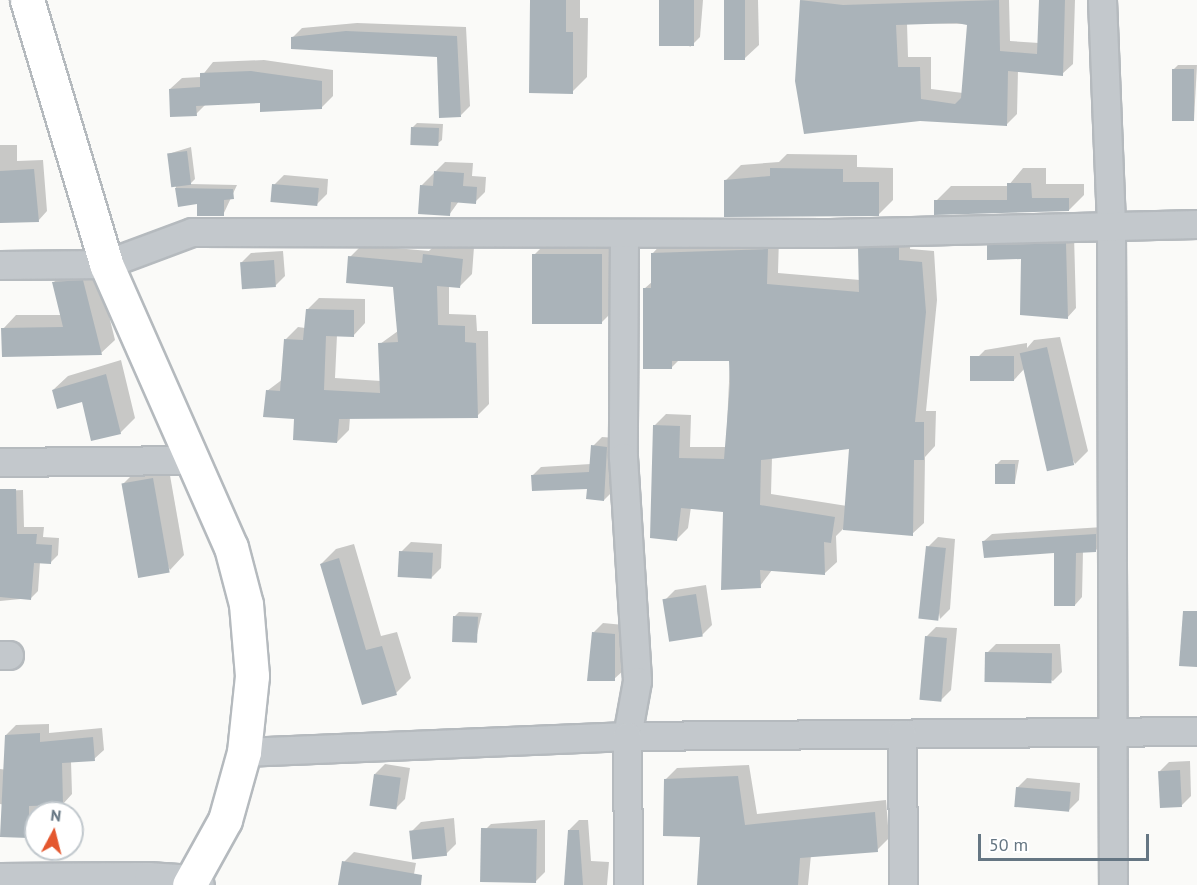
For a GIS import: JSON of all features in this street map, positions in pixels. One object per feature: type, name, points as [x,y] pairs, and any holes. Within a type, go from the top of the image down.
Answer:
[{"type":"main road","points":[[27,0],[106,264],[231,546],[246,604],[252,676],[244,752],[225,820],[194,883]]},
{"type":"street","points":[[1102,0],[1111,228],[1115,732],[1113,885]]},
{"type":"street","points":[[0,265],[106,264],[192,232],[624,232],[1111,228],[1197,224]]},
{"type":"street","points":[[624,232],[623,457],[637,681],[627,736],[628,885]]},
{"type":"street","points":[[0,462],[193,460]]},
{"type":"street","points":[[244,752],[627,736],[1197,731]]},
{"type":"street","points":[[902,734],[903,885]]},
{"type":"street","points":[[0,878],[194,883]]},
{"type":"building","points":[[530,0],[566,0],[566,32],[573,32],[573,94],[529,93]]},
{"type":"building","points":[[659,0],[694,0],[694,46],[659,46]]},
{"type":"building","points":[[724,0],[745,0],[745,60],[724,60]]},
{"type":"building","points":[[800,0],[843,5],[999,0],[1000,51],[1037,54],[1039,0],[1065,0],[1063,76],[1008,71],[1007,126],[920,121],[804,134],[795,81]],"holes":[[[957,23],[967,25],[961,98],[955,104],[921,99],[920,67],[898,67],[896,25]]]},
{"type":"building","points":[[346,31],[457,36],[461,117],[439,118],[437,57],[291,49],[291,37]]},
{"type":"building","points":[[1172,69],[1194,69],[1194,121],[1172,121]]},
{"type":"building","points":[[251,71],[322,81],[322,109],[260,112],[260,103],[196,106],[197,116],[170,117],[169,89],[200,87],[200,73]]},
{"type":"building","points":[[411,127],[439,128],[438,146],[410,145]]},
{"type":"building","points":[[187,151],[191,185],[171,187],[167,153]]},
{"type":"building","points":[[770,168],[843,169],[843,182],[879,182],[879,216],[724,217],[724,180],[770,176]]},
{"type":"building","points":[[34,169],[39,222],[0,223],[0,171]]},
{"type":"building","points":[[434,171],[464,173],[463,186],[477,187],[476,204],[451,202],[450,216],[418,214],[420,185],[433,186]]},
{"type":"building","points":[[1007,183],[1031,183],[1032,198],[1069,198],[1069,211],[934,215],[934,200],[1007,200]]},
{"type":"building","points":[[272,184],[319,188],[317,206],[270,202]]},
{"type":"building","points":[[175,188],[233,189],[234,199],[224,200],[224,216],[197,216],[197,204],[178,207]]},
{"type":"building","points":[[1066,243],[1068,319],[1020,315],[1021,259],[987,260],[987,245]]},
{"type":"building","points":[[899,247],[899,260],[922,262],[926,312],[915,422],[924,422],[924,460],[914,460],[913,536],[843,530],[849,449],[761,460],[760,505],[835,517],[831,543],[824,542],[825,575],[760,570],[761,588],[721,590],[723,512],[681,508],[677,541],[650,538],[653,425],[680,426],[679,458],[724,459],[730,384],[729,361],[672,361],[672,369],[643,369],[643,288],[651,288],[651,253],[768,249],[767,284],[859,292],[858,248]]},
{"type":"building","points":[[423,254],[463,259],[460,288],[437,286],[438,325],[465,326],[465,342],[476,343],[478,418],[339,419],[337,443],[293,440],[294,419],[263,417],[266,390],[280,391],[284,339],[303,340],[306,309],[354,310],[354,337],[326,336],[324,390],[380,393],[378,343],[398,342],[393,287],[346,283],[348,256],[422,263]]},
{"type":"building","points":[[532,254],[602,254],[602,324],[532,324]]},
{"type":"building","points":[[274,260],[276,287],[242,289],[240,262]]},
{"type":"building","points":[[83,280],[102,355],[2,357],[1,328],[63,327],[52,282]]},
{"type":"building","points":[[1047,347],[1074,465],[1047,471],[1020,353]]},
{"type":"building","points":[[970,356],[1014,356],[1014,381],[970,381]]},
{"type":"building","points":[[106,374],[121,434],[91,441],[82,402],[57,409],[52,390]]},
{"type":"building","points":[[591,445],[607,447],[604,501],[586,499],[587,489],[532,491],[531,475],[589,472]]},
{"type":"building","points":[[995,464],[1015,464],[1015,484],[995,484]]},
{"type":"building","points":[[153,478],[170,573],[138,578],[121,484]]},
{"type":"building","points":[[0,489],[16,489],[17,534],[37,534],[36,544],[52,545],[51,564],[34,563],[31,600],[0,597]]},
{"type":"building","points":[[1096,534],[1096,552],[1076,553],[1075,606],[1054,606],[1054,553],[984,558],[982,541]]},
{"type":"building","points":[[926,546],[946,548],[938,621],[918,619]]},
{"type":"building","points":[[399,551],[433,553],[432,579],[398,577]]},
{"type":"building","points":[[339,558],[366,650],[382,646],[397,695],[362,705],[320,564]]},
{"type":"building","points":[[696,594],[703,636],[669,642],[662,599]]},
{"type":"building","points":[[1183,611],[1197,611],[1197,667],[1179,666]]},
{"type":"building","points":[[453,616],[478,617],[477,643],[452,642]]},
{"type":"building","points":[[592,632],[615,634],[615,681],[587,681]]},
{"type":"building","points":[[925,636],[947,638],[941,702],[919,700]]},
{"type":"building","points":[[985,652],[1052,653],[1051,683],[984,682]]},
{"type":"building","points":[[40,733],[40,742],[93,737],[95,761],[62,763],[63,801],[24,801],[24,838],[0,837],[5,735]]},
{"type":"building","points":[[1180,770],[1182,807],[1160,808],[1158,771]]},
{"type":"building","points":[[374,774],[401,778],[396,809],[370,806]]},
{"type":"building","points":[[738,776],[745,825],[875,812],[878,852],[800,858],[798,885],[697,885],[700,837],[663,836],[664,779]]},
{"type":"building","points":[[1016,787],[1071,792],[1069,812],[1014,807]]},
{"type":"building","points":[[444,827],[447,856],[412,859],[409,831]]},
{"type":"building","points":[[481,828],[537,829],[536,883],[480,882]]},
{"type":"building","points":[[568,830],[579,830],[583,885],[564,885]]},
{"type":"building","points":[[342,861],[422,875],[421,885],[338,885]]}]
